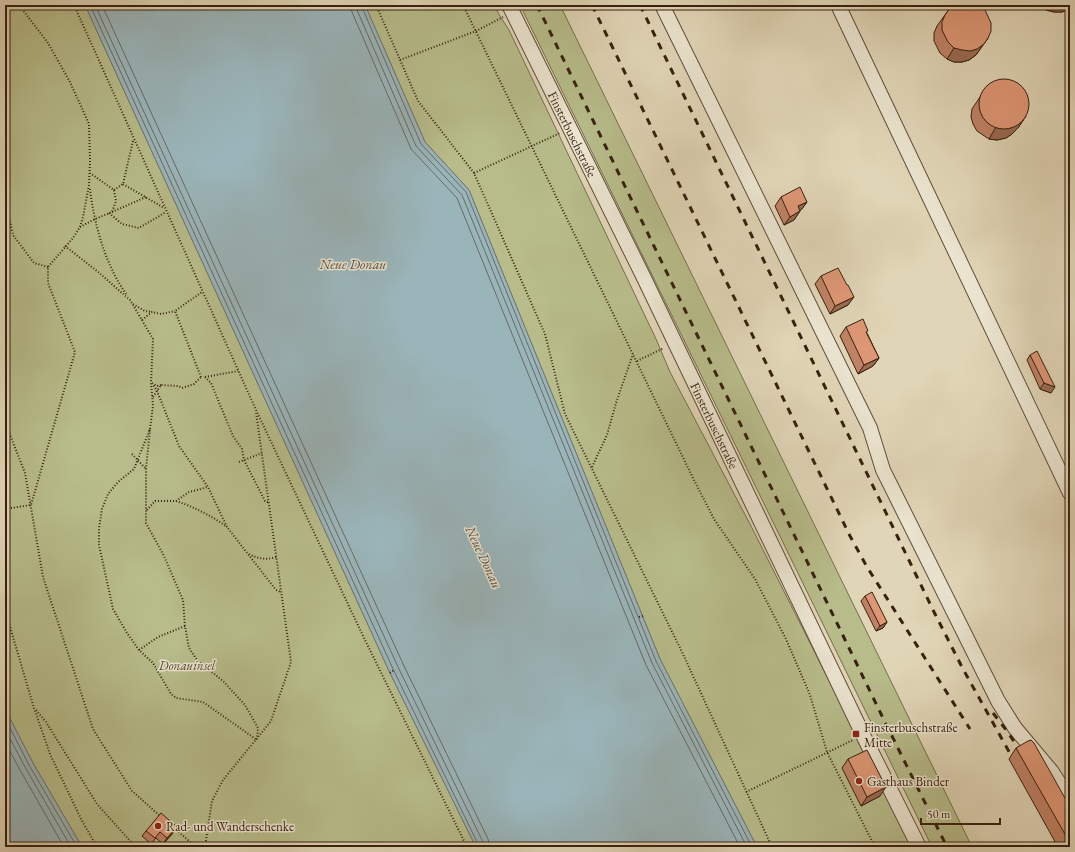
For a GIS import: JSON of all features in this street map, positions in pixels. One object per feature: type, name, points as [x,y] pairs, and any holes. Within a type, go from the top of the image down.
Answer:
[{"type":"street","points":[[662,5],[870,428],[883,470],[998,701],[1015,728],[1052,772],[1070,800]]},
{"type":"street","points":[[838,5],[1070,493]]},
{"type":"street","name":"Finsterbuschstraße","points":[[511,9],[644,278],[866,741],[919,847]]},
{"type":"path","points":[[19,5],[48,43],[70,82],[89,124],[90,173],[87,204],[80,227],[73,238],[48,267],[48,283],[75,352],[31,505]]},
{"type":"path","points":[[74,5],[256,410],[365,640],[466,847]]},
{"type":"path","points":[[376,5],[418,101],[474,173],[545,334],[565,414],[682,652],[772,847]]},
{"type":"path","points":[[463,5],[714,519],[755,579],[786,639],[810,695],[827,752],[875,847]]},
{"type":"path","points":[[400,60],[476,31],[511,9]]},
{"type":"path","points":[[474,173],[562,132]]},
{"type":"path","points":[[114,190],[124,184],[134,140]]},
{"type":"path","points":[[90,173],[114,190],[116,201],[112,212]]},
{"type":"path","points":[[124,184],[164,208]]},
{"type":"path","points":[[89,185],[91,205],[108,258],[121,287],[153,339],[151,382],[153,406],[146,470],[146,523],[164,556],[183,600],[184,626],[189,648],[197,660],[224,681],[245,705],[258,728],[257,740]]},
{"type":"path","points":[[5,186],[7,188],[8,212],[13,235],[34,263],[48,267]]},
{"type":"path","points":[[80,227],[146,197]]},
{"type":"path","points":[[109,213],[122,224],[139,228],[166,212]]},
{"type":"path","points":[[65,246],[97,271],[130,300]]},
{"type":"path","points":[[132,304],[152,312],[161,314],[170,313],[202,292]]},
{"type":"path","points":[[175,311],[201,377]]},
{"type":"path","points":[[142,320],[152,312]]},
{"type":"path","points":[[170,313],[176,316]]},
{"type":"path","points":[[637,361],[666,347]]},
{"type":"path","points":[[591,468],[607,435],[616,403],[633,354]]},
{"type":"path","points":[[151,382],[157,386],[178,386],[182,388],[194,384],[201,377],[238,371]]},
{"type":"path","points":[[205,376],[211,383],[233,436],[242,449],[244,460],[264,502],[269,503]]},
{"type":"path","points":[[151,382],[157,391],[179,446],[208,486],[227,527],[276,590],[281,592]]},
{"type":"path","points":[[152,398],[161,385]]},
{"type":"path","points":[[205,847],[212,801],[223,780],[271,721],[291,662],[256,410]]},
{"type":"path","points":[[5,422],[26,474],[43,577],[92,729],[132,791],[161,816]]},
{"type":"path","points":[[150,429],[137,460],[137,465],[118,482],[108,494],[102,509],[99,528],[99,545],[113,609],[139,650],[153,663],[171,694],[176,698],[203,702],[257,740]]},
{"type":"path","points":[[239,462],[262,453]]},
{"type":"path","points":[[132,454],[146,470]]},
{"type":"path","points":[[176,501],[189,492],[208,486]]},
{"type":"path","points":[[146,512],[155,501],[176,501],[218,520],[227,527]]},
{"type":"path","points":[[5,509],[31,505]]},
{"type":"path","points":[[248,554],[255,557],[270,559],[276,557]]},
{"type":"path","points":[[5,610],[34,708],[50,754],[81,819],[97,847]]},
{"type":"path","points":[[639,617],[643,616]]},
{"type":"path","points":[[139,650],[158,638],[184,626]]},
{"type":"path","points":[[390,672],[394,670]]},
{"type":"path","points":[[34,708],[46,722],[97,804],[138,847]]},
{"type":"path","points":[[746,792],[844,744]]},
{"type":"path","points":[[172,826],[196,847]]},
{"type":"green space","name":"Donauinsel","points":[[5,5],[85,5],[390,673],[476,847],[82,847],[33,763],[5,709]]},
{"type":"green space","points":[[365,5],[494,5],[509,30],[656,339],[670,372],[751,526],[913,847],[757,847],[660,659],[469,190],[425,142]]},
{"type":"green space","points":[[520,5],[560,5],[972,847],[932,847]]},
{"type":"water","name":"Neue Donau","points":[[85,5],[365,5],[425,142],[469,190],[660,659],[757,847],[476,847],[390,673]]},
{"type":"water","points":[[5,709],[33,763],[82,847],[5,847]]},
{"type":"building","points":[[954,5],[979,5],[985,10],[991,23],[991,31],[984,44],[977,49],[970,51],[962,50],[954,48],[948,42],[942,30],[942,22],[945,15]]},
{"type":"building","points":[[1004,79],[1013,81],[1024,90],[1029,104],[1027,113],[1018,124],[1004,129],[995,127],[984,118],[979,104],[981,95],[990,84]]},
{"type":"building","points":[[800,187],[807,202],[798,206],[800,211],[790,217],[781,197]]},
{"type":"building","points":[[838,268],[854,297],[835,306],[821,276]]},
{"type":"building","points":[[863,319],[868,331],[866,332],[879,358],[864,365],[846,327]]},
{"type":"building","points":[[1037,351],[1055,387],[1044,383],[1030,355]]},
{"type":"building","points":[[872,592],[887,622],[880,626],[865,596]]},
{"type":"building","points":[[1031,740],[1070,807],[1070,843],[1016,748]]},
{"type":"building","points":[[867,750],[886,787],[867,797],[848,759]]},
{"type":"building","name":"Rad- und Wanderschenke","points":[[161,813],[177,827],[167,838],[160,832],[155,838],[146,831]]},
{"type":"railway","points":[[537,5],[947,847]]},
{"type":"railway","points":[[592,5],[850,536],[867,567],[970,729]]},
{"type":"railway","points":[[640,5],[935,614],[963,669],[1012,757]]},
{"type":"railway","points":[[993,713],[1021,752]]},
{"type":"place","name":"Finsterbuschstraße Mitte","points":[[856,734]]},
{"type":"place","name":"Gasthaus Binder","points":[[859,781]]},
{"type":"place","name":"Rad- und Wanderschenke","points":[[158,826]]}]
